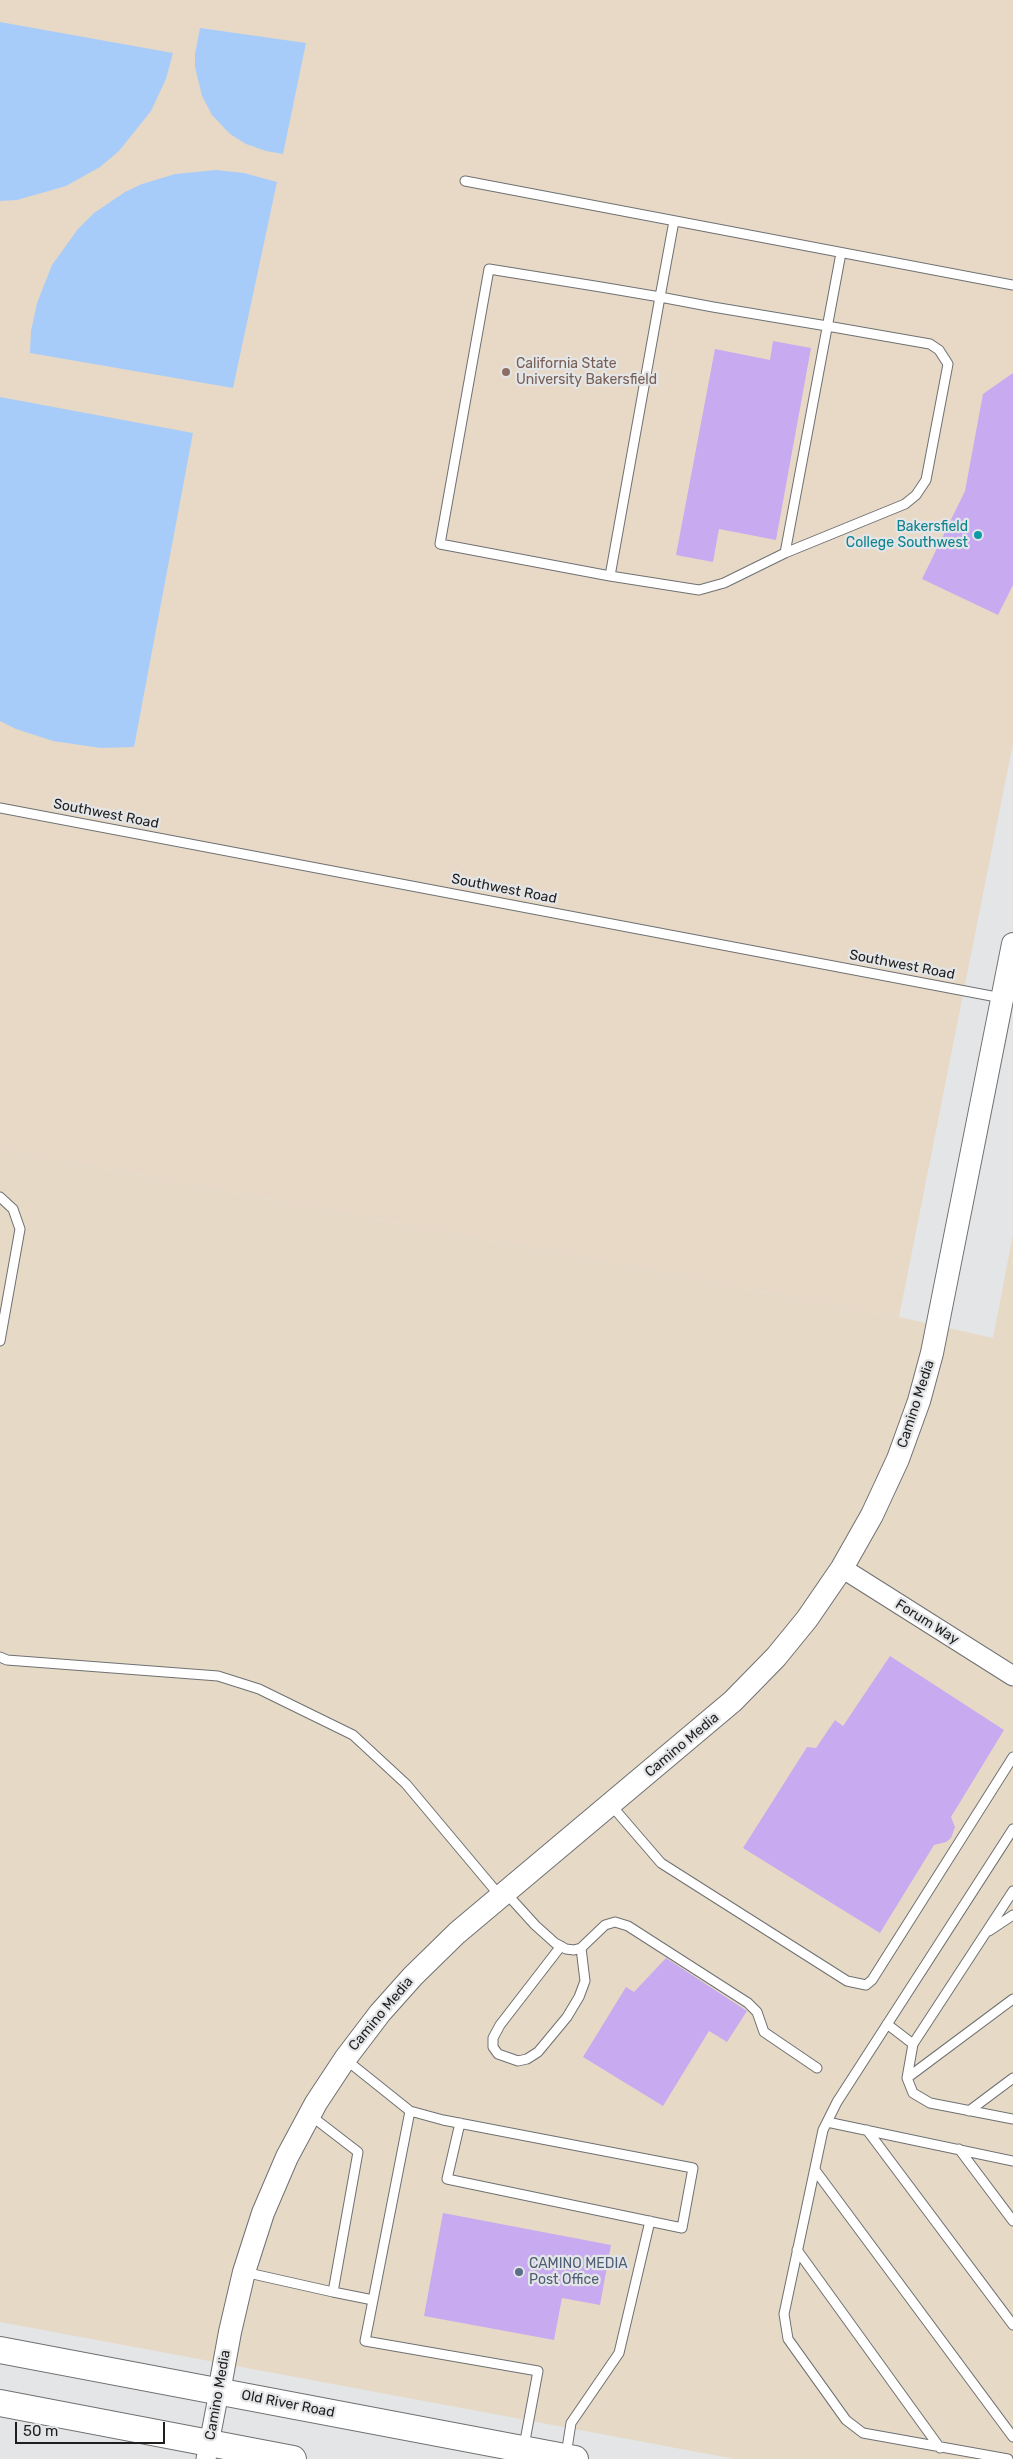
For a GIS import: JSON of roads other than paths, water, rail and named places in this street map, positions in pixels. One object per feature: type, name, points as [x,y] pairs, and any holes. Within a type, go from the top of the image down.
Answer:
[{"type":"main road","name":"Old River Road","points":[[0,2350],[570,2458]]},
{"type":"main road","points":[[0,2403],[208,2451],[293,2459]]},
{"type":"street","name":"Camino Media","points":[[208,2451],[230,2332],[244,2272],[263,2213],[287,2157],[310,2115],[345,2059],[380,2013],[413,1976],[457,1933],[733,1701],[782,1649],[807,1619],[842,1568],[872,1515],[894,1467],[919,1401],[932,1353],[1005,1005],[1013,944]]},
{"type":"street","name":"Forum Way","points":[[842,1568],[1013,1676]]},
{"type":"lane","points":[[465,182],[1013,285]]},
{"type":"lane","points":[[610,576],[674,221]]},
{"type":"lane","points":[[785,554],[841,253]]},
{"type":"lane","points":[[489,268],[828,326],[930,344],[944,356],[948,364],[926,480],[916,495],[905,504],[785,554],[724,583],[699,590],[610,576],[440,544],[489,268]]},
{"type":"lane","name":"Southwest Road","points":[[0,808],[1005,1005]]},
{"type":"lane","points":[[0,1197],[13,1209],[20,1229],[0,1341]]},
{"type":"lane","points":[[0,1657],[8,1660],[218,1676],[259,1689],[353,1735],[406,1784],[503,1895],[561,1946],[574,1950],[581,1948],[605,1925],[615,1922],[628,1926],[748,2003],[757,2012],[764,2032],[817,2068]]},
{"type":"lane","points":[[611,1805],[661,1863],[847,1981],[866,1985],[878,1972],[1013,1757]]},
{"type":"lane","points":[[1008,2459],[864,2433],[846,2420],[788,2339],[784,2314],[814,2170],[827,2122],[837,2102],[1013,1828]]},
{"type":"lane","points":[[1013,1891],[913,2044],[907,2078],[913,2093],[930,2103],[1013,2119]]},
{"type":"lane","points":[[986,1933],[1013,1915]]},
{"type":"lane","points":[[561,1946],[500,2024],[493,2038],[493,2047],[498,2054],[518,2061],[527,2059],[538,2052],[566,2018],[579,1997],[585,1980],[581,1948]]},
{"type":"lane","points":[[907,2078],[1013,1999]]},
{"type":"lane","points":[[887,2024],[913,2044]]},
{"type":"lane","points":[[345,2059],[410,2111],[460,2123],[694,2168],[682,2228],[447,2179],[460,2123]]},
{"type":"lane","points":[[969,2110],[1013,2078]]},
{"type":"lane","points":[[410,2111],[365,2341],[538,2371],[524,2449]]},
{"type":"lane","points":[[310,2115],[358,2152],[333,2292]]},
{"type":"lane","points":[[827,2122],[1013,2160]]},
{"type":"lane","points":[[867,2130],[1013,2324]]},
{"type":"lane","points":[[959,2150],[1013,2221]]},
{"type":"lane","points":[[814,2170],[1013,2437]]},
{"type":"lane","points":[[570,2458],[572,2423],[619,2352],[650,2221]]},
{"type":"lane","points":[[797,2250],[940,2448]]},
{"type":"lane","points":[[244,2272],[373,2300]]},
{"type":"place","name":"California State University Bakersfield","points":[[506,372]]},
{"type":"place","name":"Bakersfield College Southwest","points":[[978,535]]},
{"type":"place","name":"CAMINO MEDIA Post Office","points":[[519,2272]]}]
